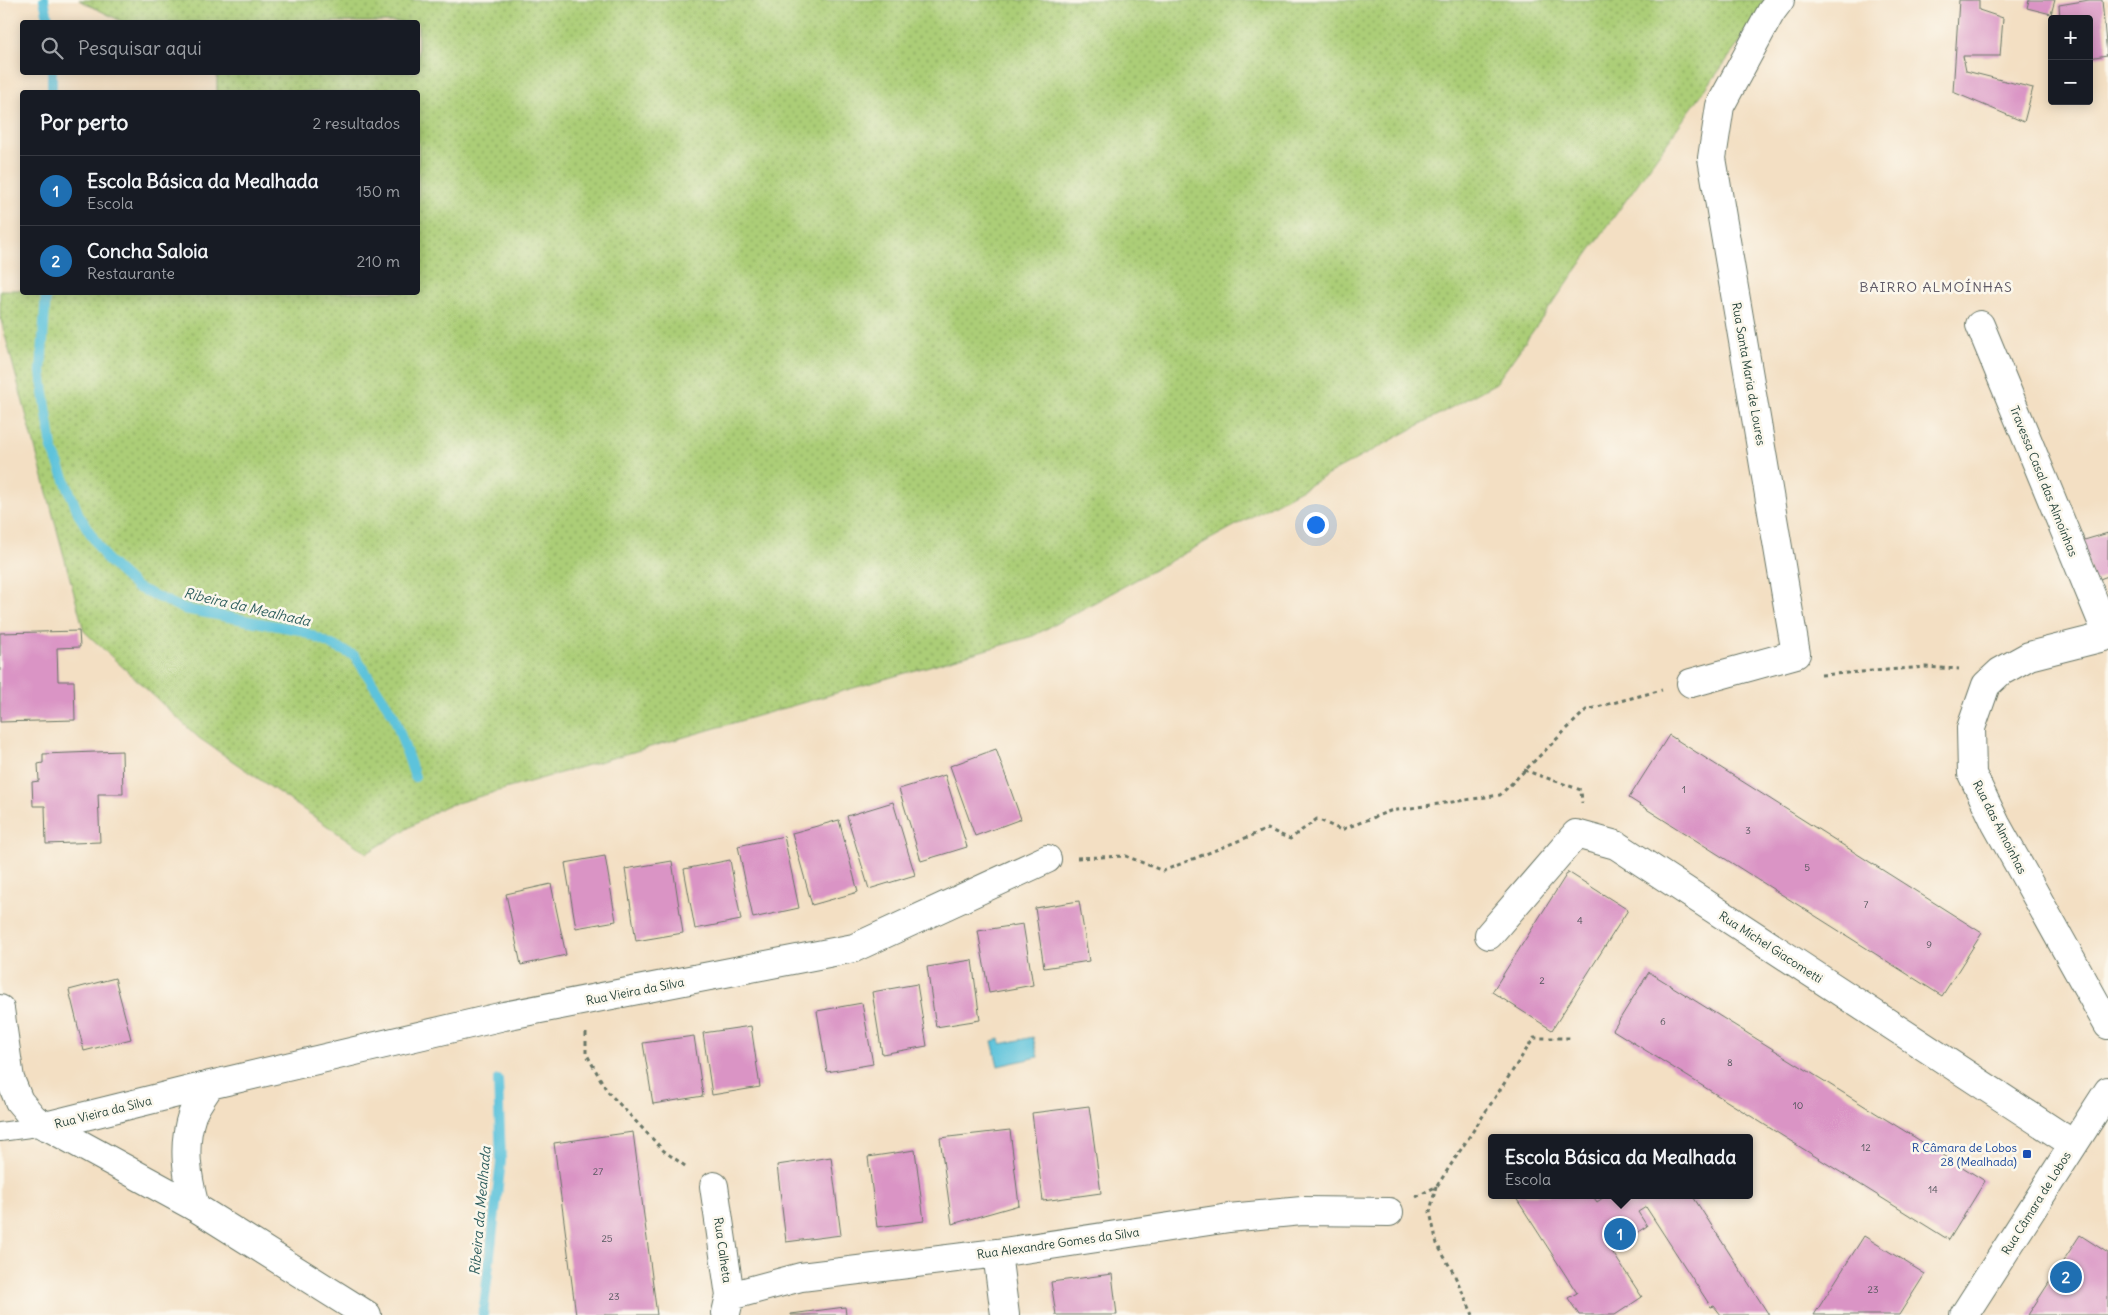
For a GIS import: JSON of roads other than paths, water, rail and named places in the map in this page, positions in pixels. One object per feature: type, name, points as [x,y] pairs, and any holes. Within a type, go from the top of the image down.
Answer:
[{"type":"street","name":"Rua Santa Maria de Loures","points":[[1690,683],[1796,654],[1712,158],[1720,106],[1771,12],[1780,0]]},
{"type":"street","name":"Travessa Casal das Almoínhas","points":[[1980,325],[2108,636]]},
{"type":"street","name":"Rua das Almoínhas","points":[[2108,636],[2029,656],[2000,672],[1986,684],[1972,728],[1972,774],[1996,824],[2108,1025]]},
{"type":"street","name":"Rua Michel Giacometti","points":[[1489,935],[1576,834],[1616,845],[2073,1144]]},
{"type":"street","name":"Rua Vieira da Silva","points":[[45,1126],[210,1085],[494,1019],[854,948],[1047,859]]},
{"type":"street","points":[[0,1009],[10,1079],[19,1101],[34,1119],[45,1126]]},
{"type":"street","points":[[195,1207],[188,1181],[186,1147],[192,1114],[210,1085]]},
{"type":"street","name":"Rua Câmara de Lobos","points":[[1964,1315],[2108,1090]]},
{"type":"street","name":"Rua Vieira da Silva","points":[[45,1126],[195,1207],[367,1315]]},
{"type":"street","name":"Rua Calheta","points":[[714,1186],[728,1306]]},
{"type":"street","name":"Rua Alexandre Gomes da Silva","points":[[728,1306],[801,1276],[996,1253],[1229,1218],[1302,1211],[1389,1212]]},
{"type":"street","points":[[996,1253],[1005,1315]]},
{"type":"lane","points":[[0,1132],[45,1126]]},
{"type":"water","points":[[1033,1037],[1038,1057],[998,1066],[992,1041],[1000,1039],[1001,1044]]},
{"type":"waterway","name":"Ribeira da Mealhada","points":[[44,0],[49,20]]},
{"type":"waterway","name":"Ribeira da Mealhada","points":[[52,75],[52,90]]},
{"type":"waterway","name":"Ribeira da Mealhada","points":[[46,295],[41,372],[52,448],[79,515],[107,560],[136,587],[184,609],[300,630],[355,656],[394,716],[415,777]]},
{"type":"waterway","name":"Ribeira da Mealhada","points":[[483,1315],[501,1161],[498,1080]]},
{"type":"place","name":"R Câmara de Lobos 28 (Mealhada)","points":[[2027,1154]]},
{"type":"place","name":"Escola Básica da Mealhada","points":[[1620,1234]]},
{"type":"place","name":"Concha Saloia","points":[[2066,1277]]},
{"type":"district","name":"BAIRRO ALMOÍNHAS","points":[[1936,287]]}]
